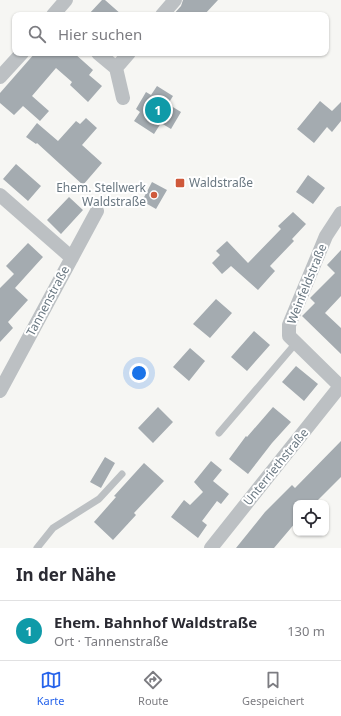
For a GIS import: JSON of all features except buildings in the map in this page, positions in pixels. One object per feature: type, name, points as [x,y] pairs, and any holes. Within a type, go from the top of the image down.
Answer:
[{"type":"street","points":[[56,12],[66,0]]},
{"type":"street","points":[[165,12],[175,0]]},
{"type":"street","points":[[0,77],[19,56]]},
{"type":"street","points":[[102,56],[116,68],[123,98]]},
{"type":"street","points":[[116,68],[126,56]]},
{"type":"street","points":[[0,195],[72,258]]},
{"type":"street","name":"Tannenstraße","points":[[0,391],[97,211]]},
{"type":"street","name":"Weinfeldstraße","points":[[340,386],[289,336],[288,325],[326,236],[341,213]]},
{"type":"street","name":"Unterriethstraße","points":[[211,548],[340,386]]},
{"type":"lane","points":[[219,433],[296,343]]},
{"type":"lane","points":[[37,548],[52,528],[98,499],[122,474]]},
{"type":"place","name":"Ehem. Bahnhof Waldstraße","points":[[158,110]]},
{"type":"place","name":"Waldstraße","points":[[180,183]]},
{"type":"place","name":"Ehem. Stellwerk Waldstraße","points":[[154,195]]}]
